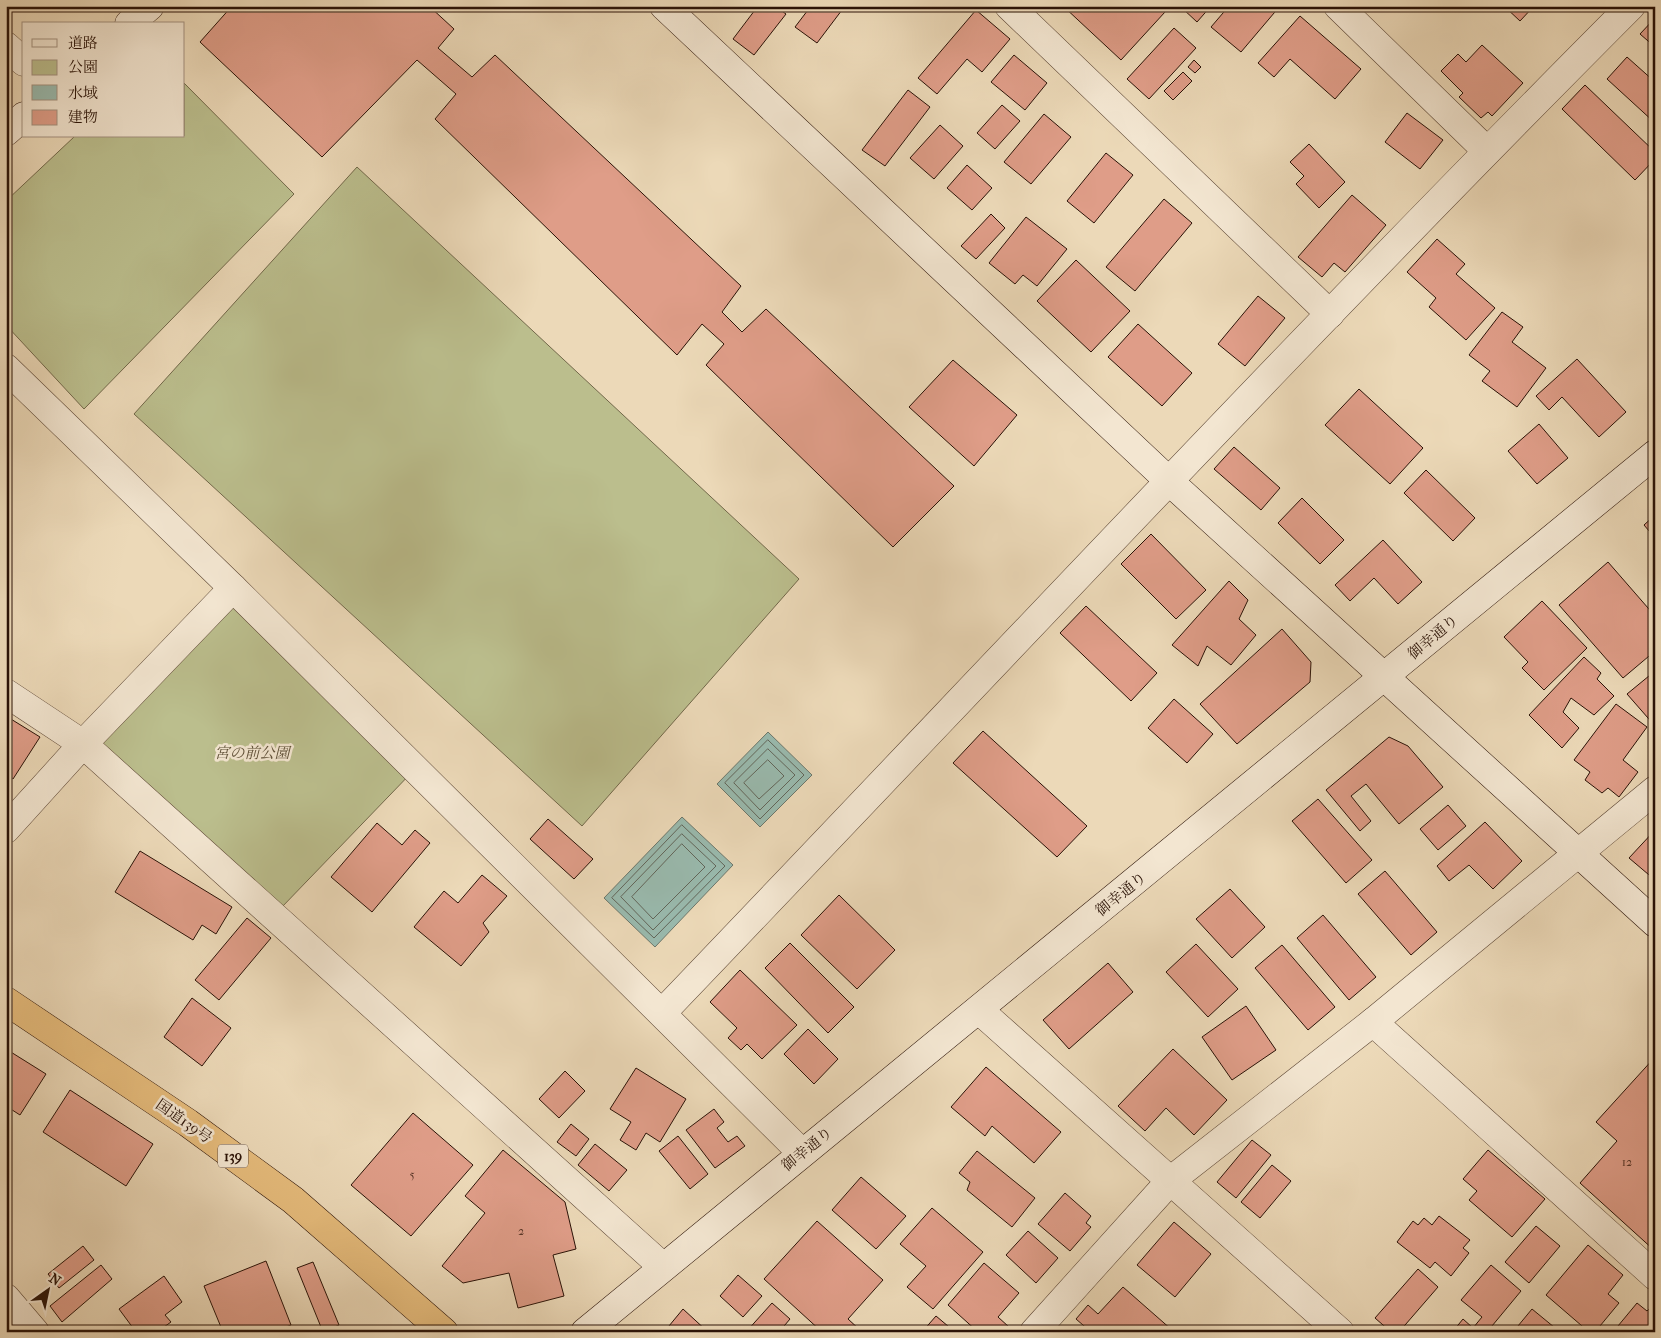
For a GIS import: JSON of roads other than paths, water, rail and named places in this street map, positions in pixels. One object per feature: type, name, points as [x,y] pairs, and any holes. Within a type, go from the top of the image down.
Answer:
[{"type":"highway","name":"国道139号","points":[[6,1001],[188,1123],[292,1200],[444,1332]]},
{"type":"street","points":[[132,22],[150,6]]},
{"type":"street","points":[[664,6],[1170,482],[1655,924]]},
{"type":"street","points":[[1009,6],[1330,314]]},
{"type":"street","points":[[1338,6],[1487,151]]},
{"type":"street","points":[[662,1013],[1330,314],[1487,151],[1631,6]]},
{"type":"street","points":[[6,46],[22,60]]},
{"type":"street","points":[[6,132],[22,118]]},
{"type":"street","points":[[6,368],[233,588],[802,1152]]},
{"type":"street","name":"御幸通り","points":[[585,1332],[1655,454]]},
{"type":"street","points":[[6,829],[83,744],[233,588]]},
{"type":"street","points":[[6,693],[83,744],[663,1267]]},
{"type":"street","points":[[1034,1332],[1170,1181],[1373,1022],[1655,790]]},
{"type":"street","points":[[979,1010],[1340,1332]]},
{"type":"street","points":[[1373,1022],[1655,1276]]},
{"type":"street","points":[[6,1298],[36,1332]]},
{"type":"water","points":[[768,732],[812,775],[760,827],[717,784]]},
{"type":"water","points":[[682,817],[733,865],[655,947],[604,898]]},
{"type":"park label","name":"宮の前公園","points":[[252,753]]}]
